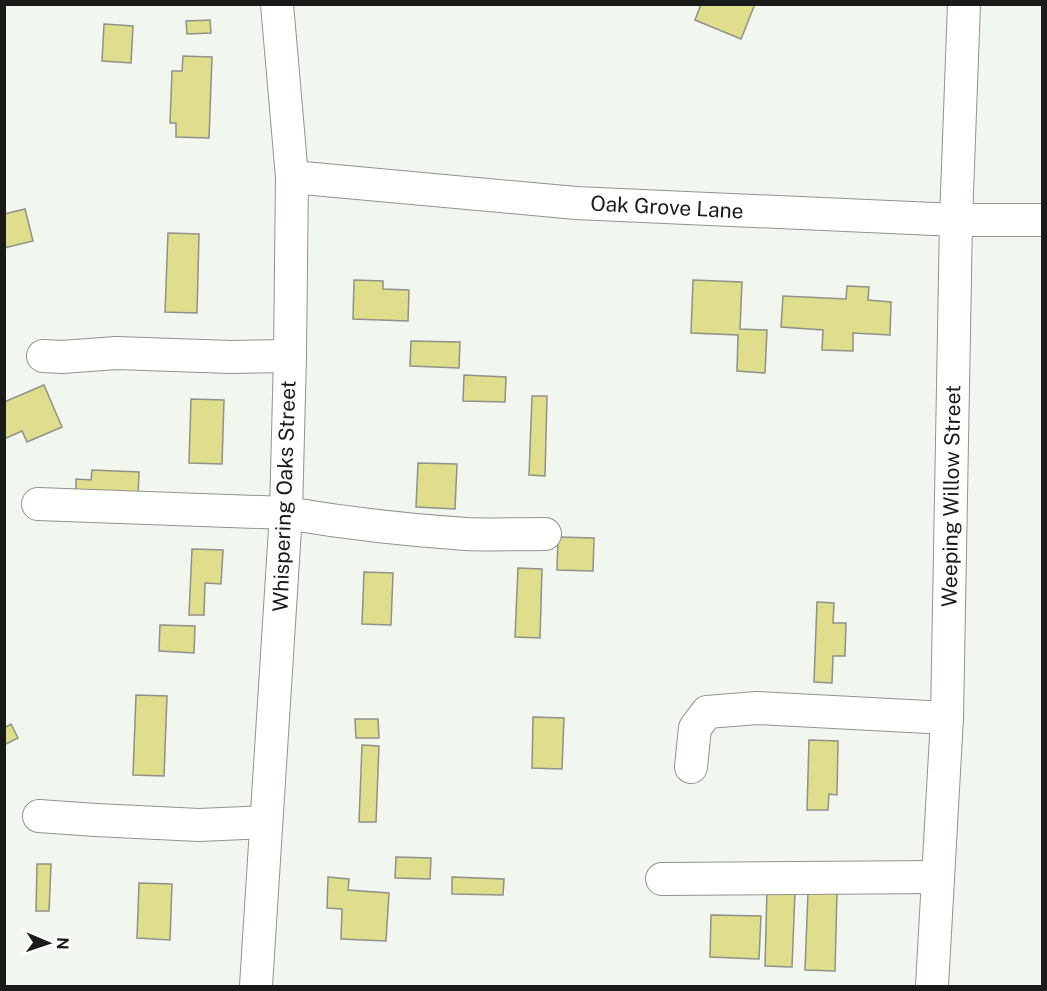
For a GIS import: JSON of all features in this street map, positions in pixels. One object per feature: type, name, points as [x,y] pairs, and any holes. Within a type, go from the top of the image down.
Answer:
[{"type":"street","name":"Whispering Oaks Street","points":[[256,987],[286,513],[290,356],[292,177],[278,4]]},
{"type":"street","name":"Weeping Willow Street","points":[[932,987],[947,718],[956,220],[964,4]]},
{"type":"street","name":"Oak Grove Lane","points":[[292,177],[576,203],[956,220],[1042,220]]},
{"type":"street","points":[[43,356],[116,353],[231,357],[290,356]]},
{"type":"street","points":[[38,504],[286,513],[322,519],[468,534],[545,534]]},
{"type":"street","points":[[691,766],[695,728],[707,712],[757,708],[947,718]]},
{"type":"street","points":[[39,816],[199,825],[266,822]]},
{"type":"street","points":[[662,879],[938,877]]},
{"type":"building","points":[[701,4],[755,4],[741,39],[695,20]]},
{"type":"building","points":[[210,20],[211,33],[187,34],[186,21]]},
{"type":"building","points":[[104,24],[133,26],[131,63],[102,61]]},
{"type":"building","points":[[183,56],[212,57],[209,138],[176,137],[176,123],[170,123],[172,71],[182,71]]},
{"type":"building","points":[[25,209],[33,241],[4,248],[4,214]]},
{"type":"building","points":[[168,233],[199,234],[197,313],[165,312]]},
{"type":"building","points":[[354,280],[383,281],[383,289],[409,290],[408,321],[353,319]]},
{"type":"building","points":[[693,280],[742,282],[740,329],[767,330],[765,373],[737,371],[738,335],[691,333]]},
{"type":"building","points":[[847,286],[869,287],[868,300],[891,302],[890,335],[853,333],[853,351],[822,350],[823,330],[781,327],[783,296],[846,299]]},
{"type":"building","points":[[411,341],[460,342],[459,368],[410,366]]},
{"type":"building","points":[[464,375],[506,377],[505,402],[463,401]]},
{"type":"building","points":[[44,385],[62,427],[27,442],[22,431],[4,439],[4,402]]},
{"type":"building","points":[[532,396],[547,396],[545,476],[529,475]]},
{"type":"building","points":[[191,399],[224,400],[222,464],[189,463]]},
{"type":"building","points":[[418,463],[457,464],[455,509],[416,507]]},
{"type":"building","points":[[92,470],[139,472],[138,497],[76,495],[76,479],[91,480]]},
{"type":"building","points":[[558,537],[594,538],[593,571],[557,570]]},
{"type":"building","points":[[192,549],[223,550],[221,584],[205,583],[204,615],[189,615]]},
{"type":"building","points":[[518,568],[542,569],[540,638],[515,637]]},
{"type":"building","points":[[364,572],[393,573],[391,625],[362,624]]},
{"type":"building","points":[[817,602],[834,603],[833,623],[846,623],[845,656],[833,656],[832,683],[814,682]]},
{"type":"building","points":[[160,625],[195,626],[194,653],[159,651]]},
{"type":"building","points":[[136,695],[167,696],[164,776],[133,775]]},
{"type":"building","points":[[533,717],[564,718],[562,769],[532,768]]},
{"type":"building","points":[[355,719],[378,719],[379,738],[356,738]]},
{"type":"building","points":[[11,724],[18,738],[4,745],[4,728]]},
{"type":"building","points":[[809,740],[838,741],[837,795],[829,794],[828,810],[807,810]]},
{"type":"building","points":[[362,745],[379,746],[376,822],[359,822]]},
{"type":"building","points":[[396,857],[431,858],[430,879],[395,878]]},
{"type":"building","points":[[37,864],[51,864],[49,911],[36,911]]},
{"type":"building","points":[[328,877],[349,879],[348,890],[389,893],[386,941],[341,939],[342,909],[327,908]]},
{"type":"building","points":[[452,877],[504,879],[503,895],[452,894]]},
{"type":"building","points":[[139,883],[172,884],[170,940],[137,938]]},
{"type":"building","points":[[767,890],[795,891],[792,967],[765,966]]},
{"type":"building","points":[[808,892],[837,893],[835,971],[805,970]]},
{"type":"building","points":[[711,915],[761,916],[759,959],[710,957]]}]
